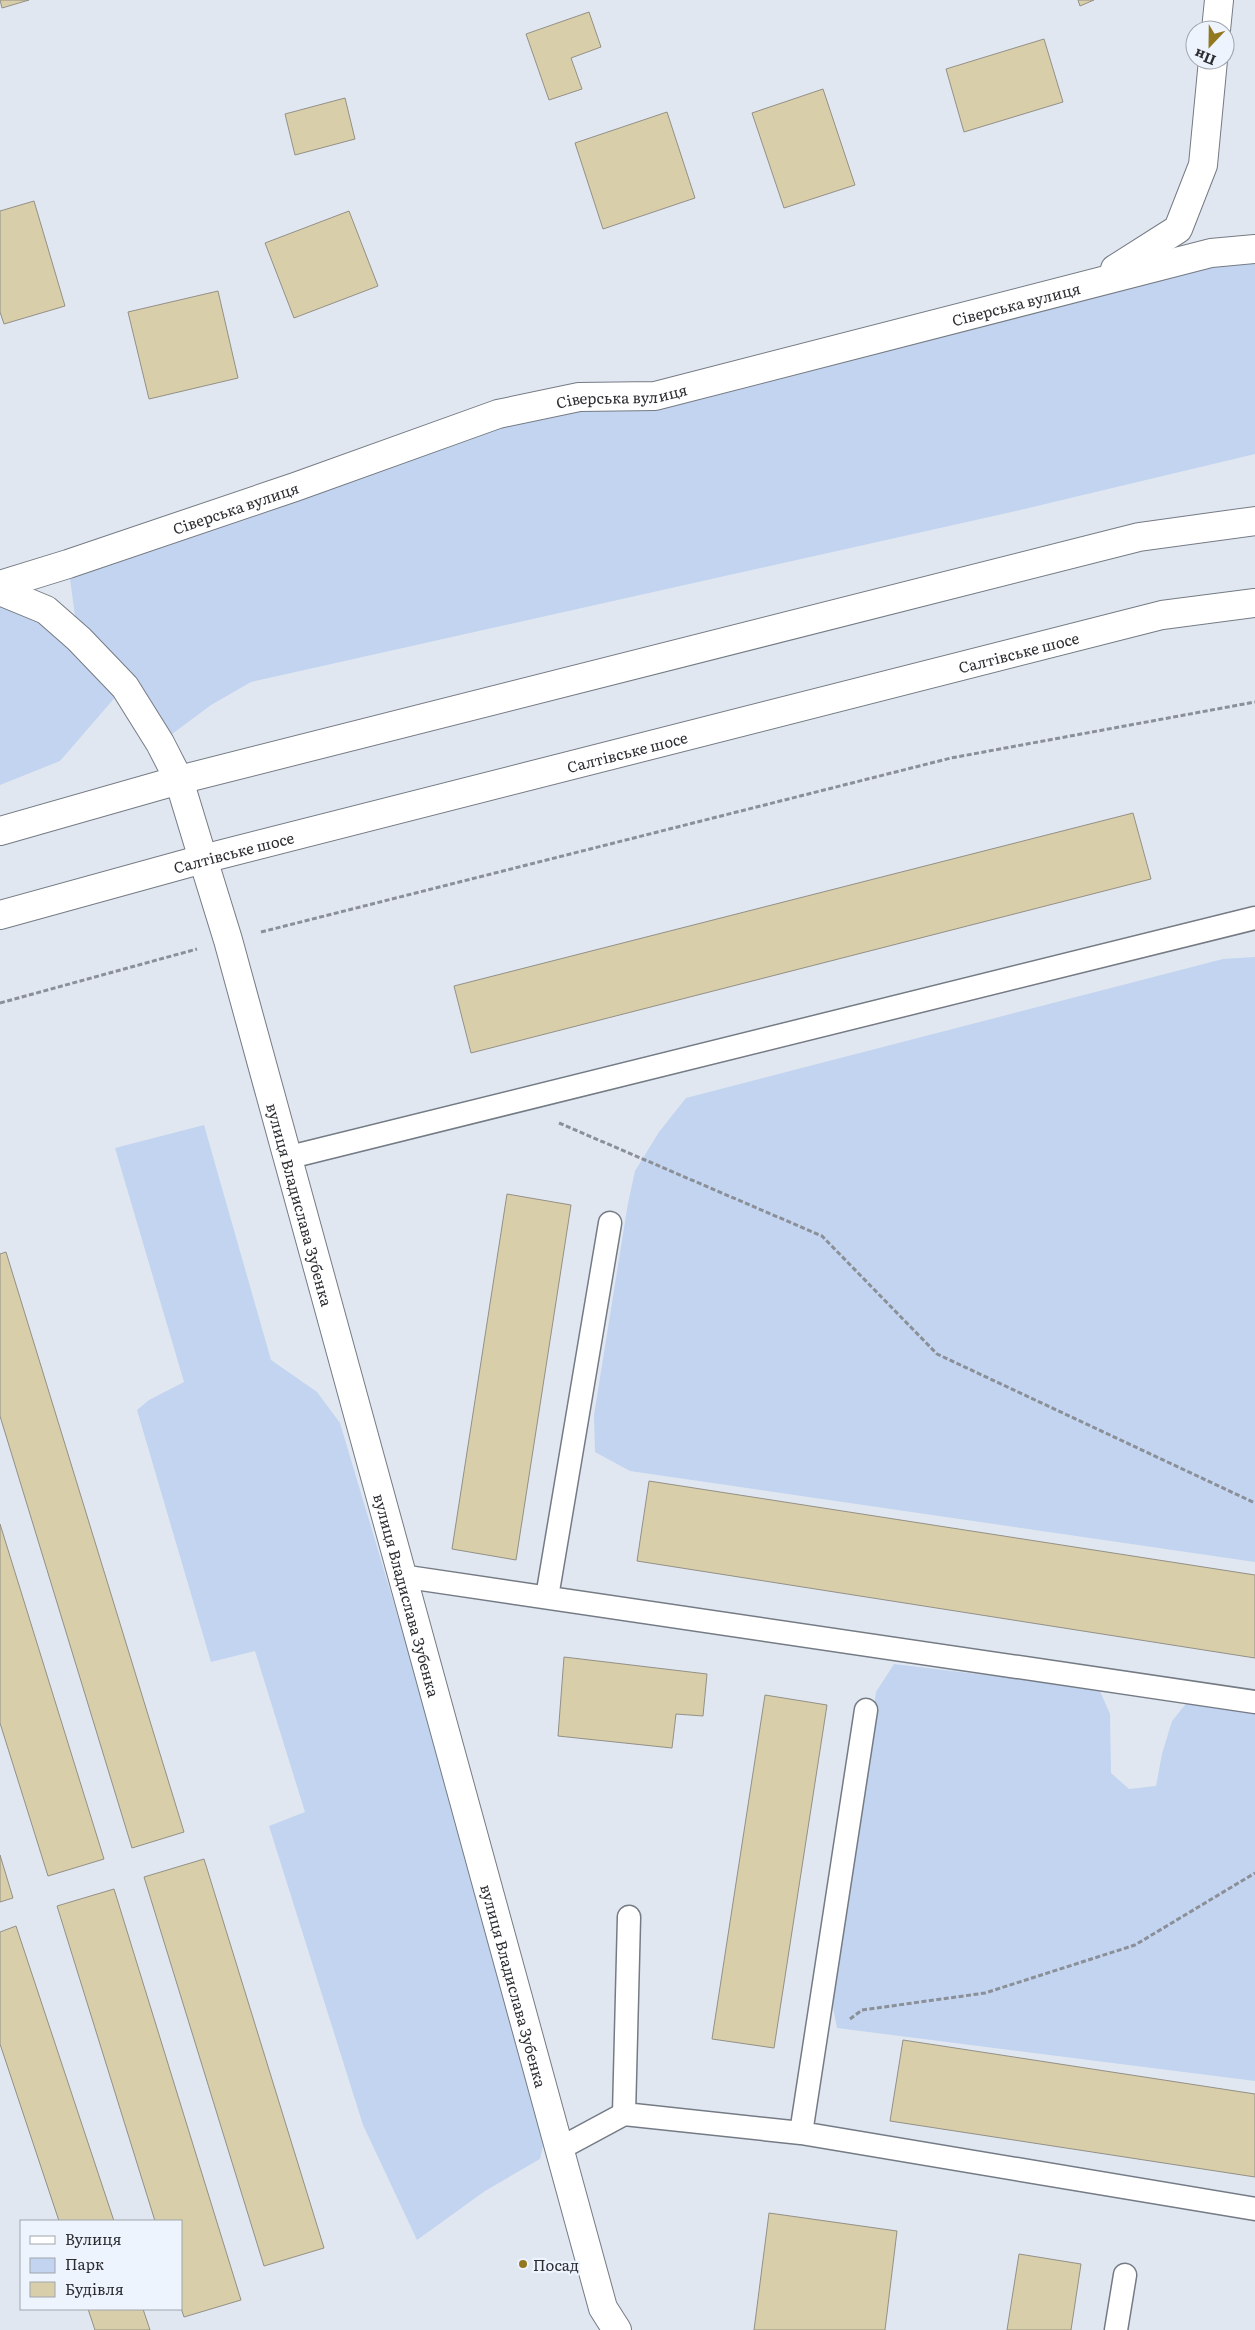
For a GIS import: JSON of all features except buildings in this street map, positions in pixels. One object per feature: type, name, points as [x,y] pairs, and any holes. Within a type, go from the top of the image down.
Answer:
[{"type":"street","points":[[1217,20],[1219,0]]},
{"type":"street","points":[[1094,282],[1178,228],[1203,165],[1212,70]]},
{"type":"street","name":"Сіверська вулиця","points":[[0,585],[68,564],[295,487],[498,414],[580,397],[655,396],[1211,252],[1255,249]]},
{"type":"street","points":[[0,831],[179,780],[1140,537],[1255,521]]},
{"type":"street","name":"вулиця Владислава Зубенка","points":[[0,591],[46,610],[79,639],[124,687],[160,743],[179,780],[228,940],[286,1158],[603,2308],[617,2330]]},
{"type":"street","name":"Салтівське шосе","points":[[0,915],[203,859],[1162,615],[1255,603]]},
{"type":"lane","points":[[286,1158],[1255,918]]},
{"type":"lane","points":[[547,1597],[610,1223]]},
{"type":"lane","points":[[401,1576],[1255,1702]]},
{"type":"lane","points":[[801,2133],[866,1710]]},
{"type":"lane","points":[[624,2114],[629,1917]]},
{"type":"lane","points":[[559,2149],[624,2114],[801,2133],[1255,2209]]},
{"type":"lane","points":[[1116,2330],[1125,2275]]},
{"type":"path","points":[[0,1003],[228,940],[951,758],[1255,702]]},
{"type":"path","points":[[511,1103],[822,1236],[938,1354],[1255,1503]]},
{"type":"path","points":[[814,2044],[862,2010],[985,1993],[1135,1944],[1255,1873]]},
{"type":"green space","points":[[1255,249],[1255,454],[1016,511],[251,682],[211,705],[160,743],[124,687],[60,761],[0,785],[0,591],[78,638],[68,564],[498,414],[655,396]]},
{"type":"green space","points":[[1255,957],[1255,1562],[630,1471],[595,1452],[594,1415],[628,1203],[635,1171],[659,1132],[686,1098],[1223,959]]},
{"type":"green space","points":[[204,1125],[271,1360],[317,1392],[340,1423],[423,1701],[544,2141],[540,2159],[485,2191],[417,2240],[363,2125],[269,1826],[305,1812],[255,1651],[211,1662],[137,1410],[149,1400],[184,1382],[115,1148]]},
{"type":"green space","points":[[894,1664],[1099,1689],[1110,1714],[1111,1773],[1129,1789],[1156,1786],[1162,1754],[1172,1721],[1189,1700],[1255,1707],[1255,2081],[837,2028],[832,2002],[876,1692]]},
{"type":"place","name":"Посад","points":[[523,2264]]}]
